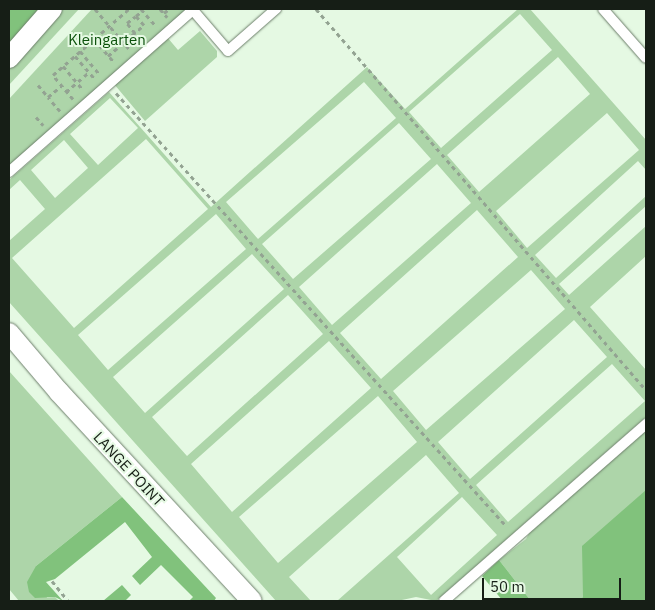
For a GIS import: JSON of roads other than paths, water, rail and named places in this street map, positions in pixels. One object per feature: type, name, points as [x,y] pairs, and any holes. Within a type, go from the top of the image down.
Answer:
[{"type":"street","points":[[9,58],[52,9]]},
{"type":"street","name":"LANGE POINT","points":[[9,333],[59,392],[252,601]]},
{"type":"lane","points":[[9,172],[192,10],[228,51],[276,9]]},
{"type":"lane","points":[[602,9],[646,58]]},
{"type":"lane","points":[[444,601],[646,424]]},
{"type":"park label","name":"Kleingarten","points":[[107,40]]}]
